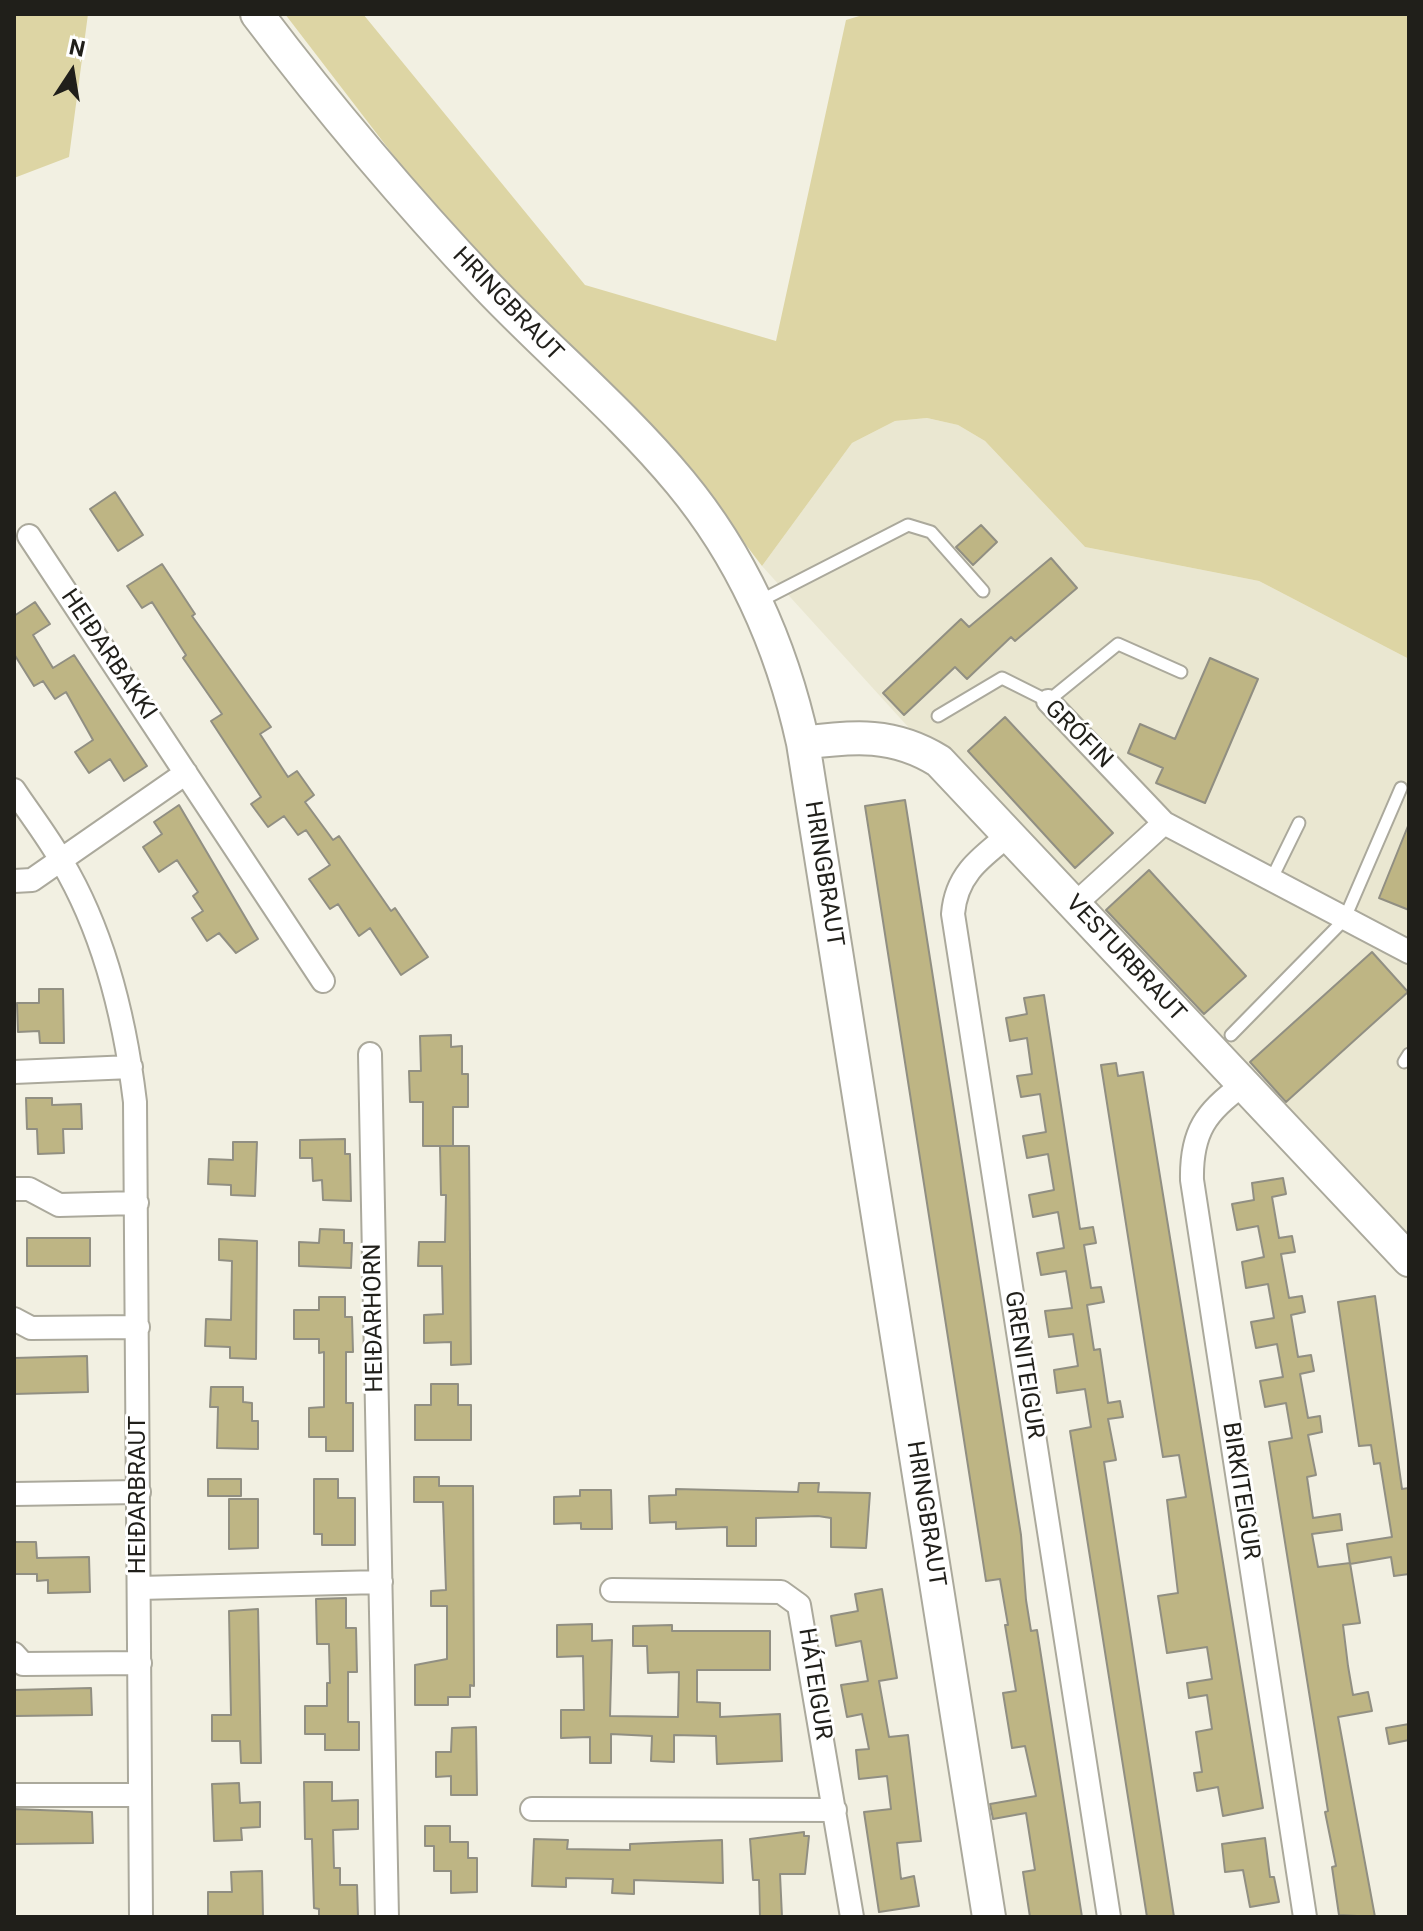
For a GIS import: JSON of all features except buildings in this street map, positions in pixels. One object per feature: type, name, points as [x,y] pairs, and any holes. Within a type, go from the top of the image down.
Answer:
[{"type":"main road","name":"HRINGBRAUT","points":[[257,14],[310,84],[433,227],[680,482],[720,537],[757,602],[787,678],[803,743],[989,1917]]},
{"type":"main road","name":"VESTURBRAUT","points":[[803,743],[870,736],[923,751],[939,761],[1409,1260]]},
{"type":"street","name":"HEIÐARBAKKI","points":[[29,536],[323,981]]},
{"type":"street","name":"GRÓFIN","points":[[1048,701],[1164,823],[1409,952]]},
{"type":"street","points":[[14,881],[32,880],[186,773]]},
{"type":"street","name":"HEIÐARBRAUT","points":[[14,790],[62,861],[108,970],[131,1067],[137,1137],[141,1917]]},
{"type":"street","points":[[1074,905],[1164,823]]},
{"type":"street","name":"GRENITEIGUR","points":[[1009,835],[970,867],[957,889],[953,914],[1109,1917]]},
{"type":"street","name":"HEIÐARHORN","points":[[370,1054],[387,1917]]},
{"type":"street","points":[[14,1072],[131,1067]]},
{"type":"street","name":"BIRKITEIGUR","points":[[1243,1085],[1215,1105],[1208,1115],[1193,1151],[1192,1180],[1305,1917]]},
{"type":"street","points":[[14,1189],[29,1189],[59,1205],[137,1203]]},
{"type":"street","points":[[14,1319],[31,1328],[138,1327]]},
{"type":"street","points":[[14,1494],[139,1492]]},
{"type":"street","points":[[139,1588],[381,1582]]},
{"type":"street","name":"HÁTEIGUR","points":[[612,1590],[774,1592],[794,1599],[803,1613],[852,1917]]},
{"type":"street","points":[[14,1654],[23,1664],[140,1663]]},
{"type":"street","points":[[14,1795],[140,1795]]},
{"type":"street","points":[[532,1809],[835,1810]]},
{"type":"lane","points":[[757,602],[908,525],[931,532],[983,591]]},
{"type":"lane","points":[[1048,701],[1118,644],[1181,672]]},
{"type":"lane","name":"GRÓFIN","points":[[938,716],[1002,678],[1048,701]]},
{"type":"lane","points":[[1231,1035],[1344,920],[1401,788]]},
{"type":"lane","points":[[1271,880],[1299,823]]},
{"type":"shaded area","points":[[14,14],[88,14],[69,157],[14,178]]},
{"type":"shaded area","points":[[285,14],[363,14],[585,285],[776,341],[846,20],[866,14],[1409,14],[1409,659],[1259,581],[1085,547],[985,441],[958,425],[927,418],[895,421],[852,443],[762,566],[695,478],[453,233]]},
{"type":"shaded area","points":[[927,418],[958,425],[985,441],[1085,547],[1259,581],[1409,659],[1409,1260],[939,761],[762,566],[852,443],[895,421]]}]
